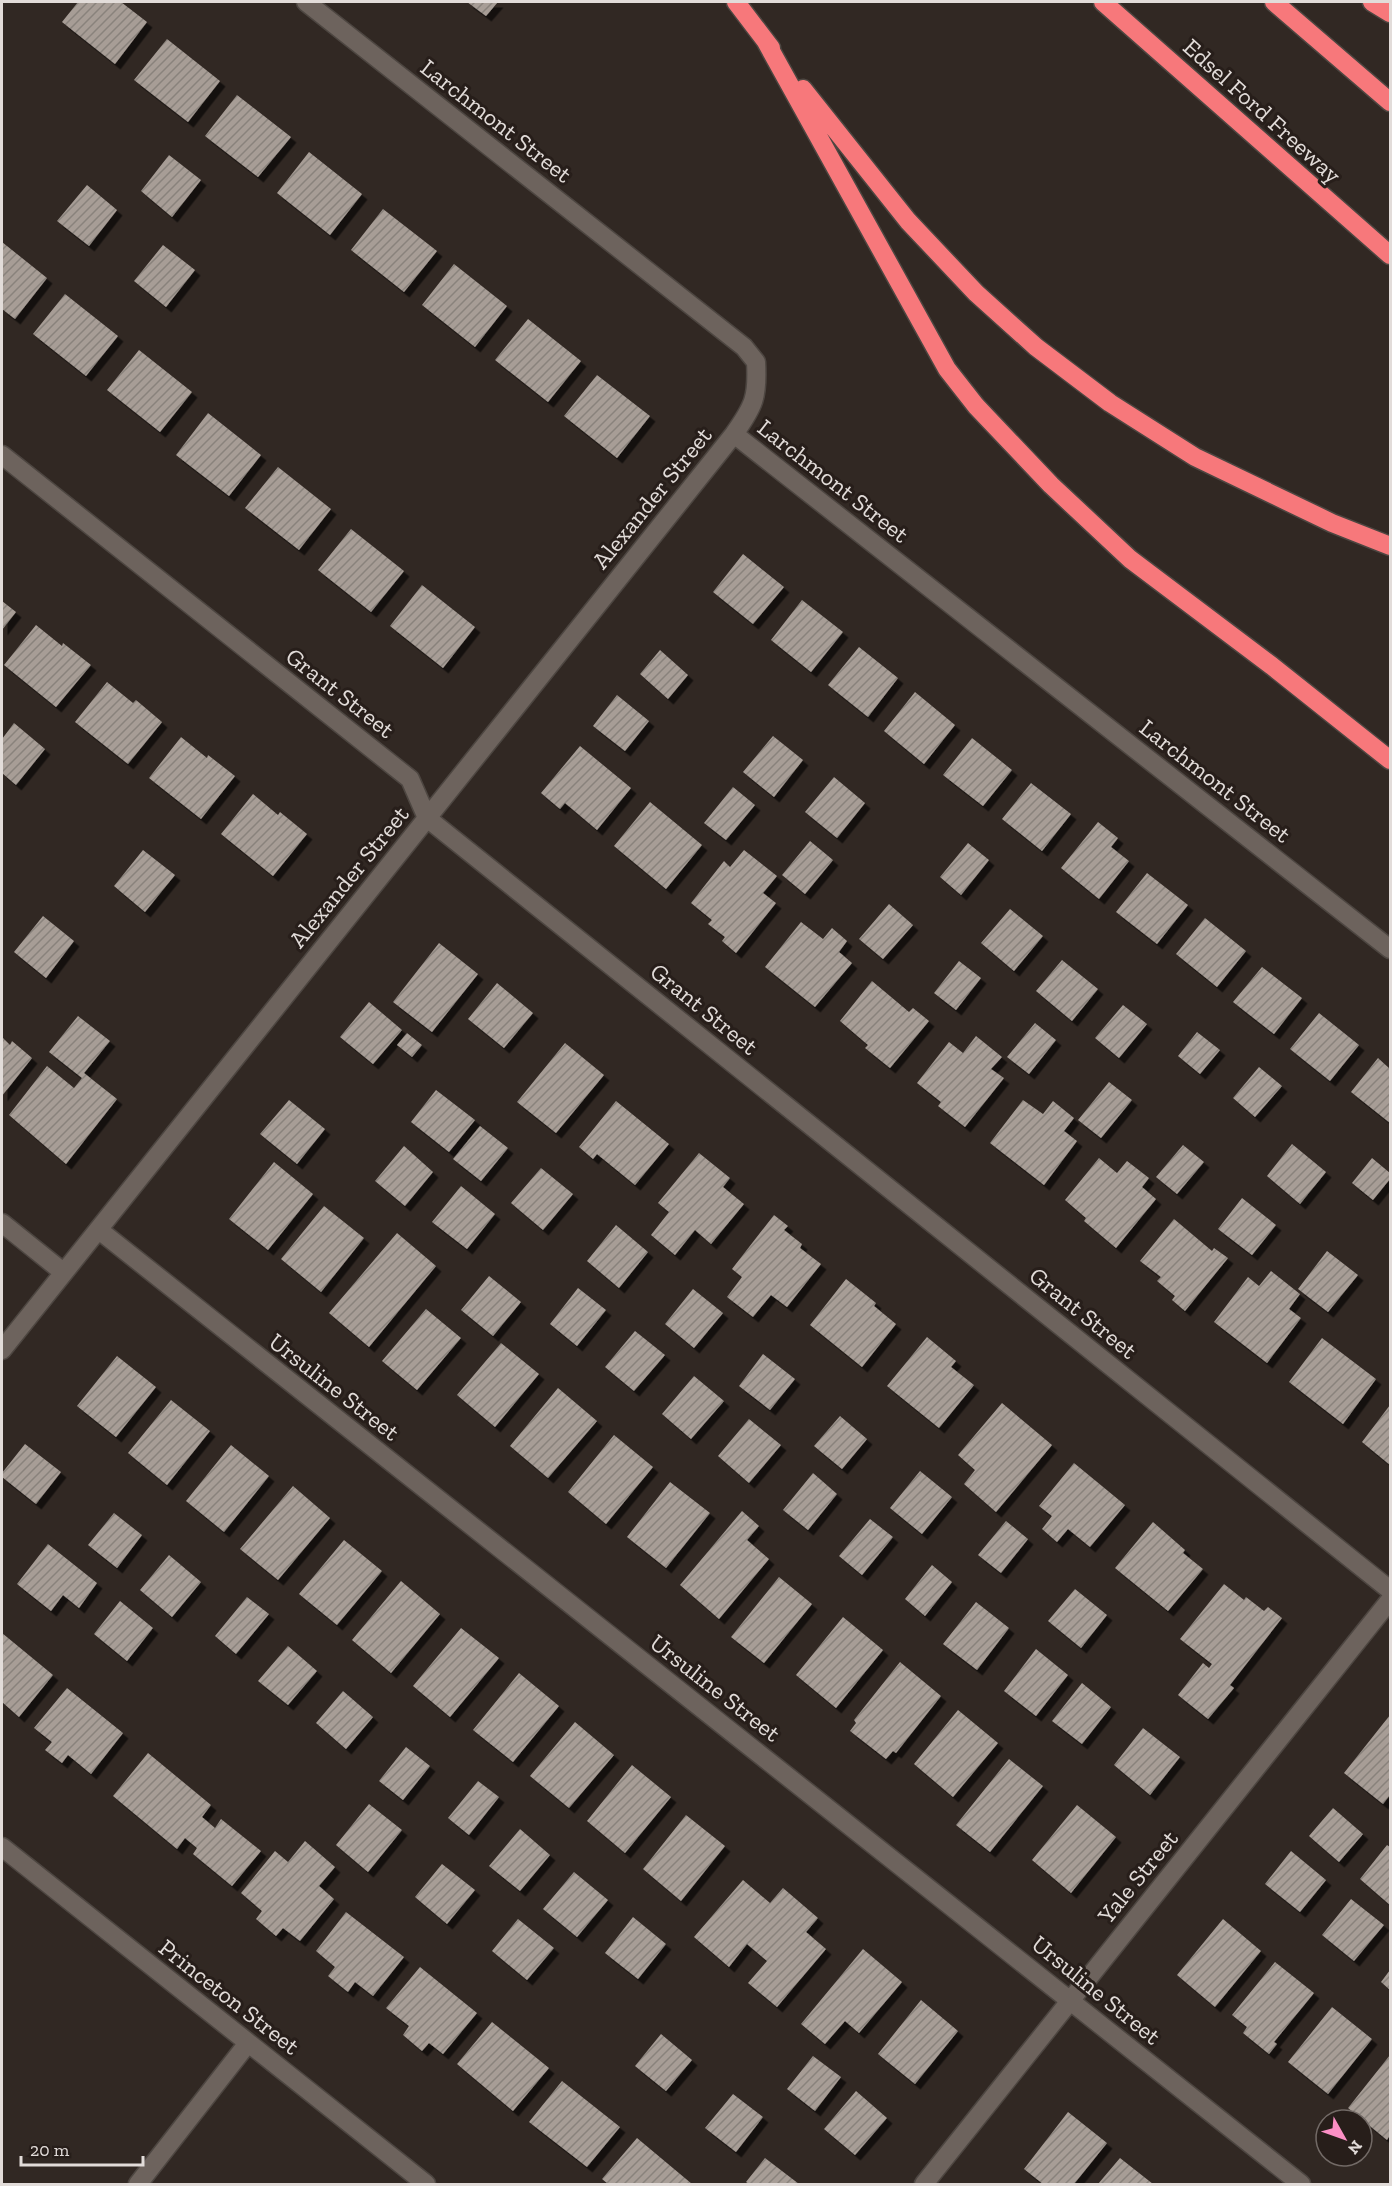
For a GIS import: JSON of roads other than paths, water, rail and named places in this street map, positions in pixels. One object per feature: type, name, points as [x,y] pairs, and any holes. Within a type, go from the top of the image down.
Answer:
[{"type":"highway","points":[[736,2],[844,143],[908,221],[975,293],[1036,347],[1110,403],[1194,456],[1332,523],[1390,546]]},
{"type":"highway","name":"Edsel Ford Freeway","points":[[1103,2],[1390,255]]},
{"type":"highway","points":[[1274,2],[1390,102]]},
{"type":"highway","points":[[1372,2],[1390,13]]},
{"type":"highway","points":[[765,40],[947,369],[976,406],[1051,485],[1130,559],[1272,666],[1390,760]]},
{"type":"street","name":"Larchmont Street","points":[[306,2],[744,347],[756,362],[756,397],[748,414],[734,434],[1390,949]]},
{"type":"street","name":"Alexander Street","points":[[2,1350],[734,434]]},
{"type":"street","name":"Grant Street","points":[[2,455],[410,779],[427,818],[1390,1590]]},
{"type":"street","points":[[2,1223],[63,1272]]},
{"type":"street","name":"Ursuline Street","points":[[99,1230],[1300,2184]]},
{"type":"street","name":"Yale Street","points":[[924,2184],[1390,1600]]},
{"type":"street","name":"Princeton Street","points":[[2,1847],[426,2184]]},
{"type":"street","points":[[138,2184],[248,2043]]}]
